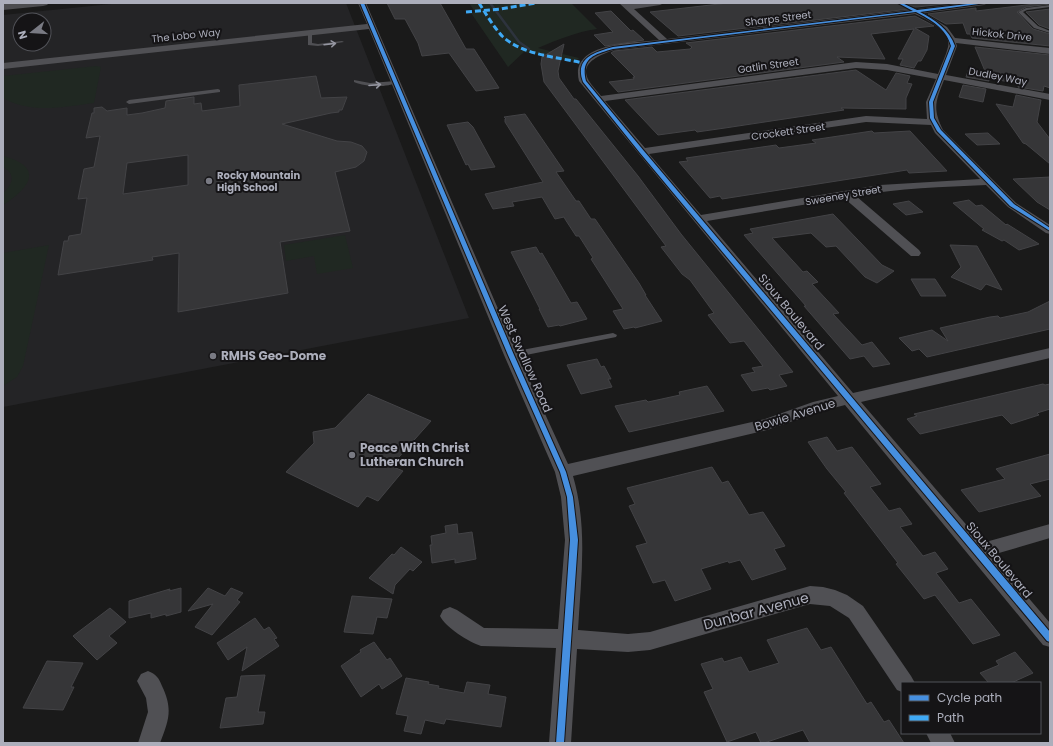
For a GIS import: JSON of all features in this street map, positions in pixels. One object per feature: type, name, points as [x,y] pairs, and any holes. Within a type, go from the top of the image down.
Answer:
[{"type":"main road","points":[[3,7],[43,3]]},
{"type":"street","name":"West Swallow Road","points":[[362,3],[511,355],[563,472],[570,497],[574,540],[560,743]]},
{"type":"street","points":[[625,5],[660,3]]},
{"type":"street","points":[[900,3],[941,27],[948,33],[952,40],[953,46],[931,102],[930,111],[934,122],[944,137],[1012,205],[1050,230]]},
{"type":"street","name":"Sharps Street","points":[[666,42],[984,3]]},
{"type":"street","points":[[625,5],[666,42]]},
{"type":"street","name":"The Lobo Way","points":[[3,66],[372,26]]},
{"type":"street","name":"Hickok Drive","points":[[952,40],[1050,51]]},
{"type":"street","name":"Sioux Boulevard","points":[[666,42],[613,48],[596,54],[586,60],[581,68],[584,81],[1050,638]]},
{"type":"street","name":"Gatlin Street","points":[[598,99],[852,65],[887,67],[941,77]]},
{"type":"street","name":"Dudley Way","points":[[941,77],[1050,97]]},
{"type":"street","name":"Crockett Street","points":[[642,152],[866,119],[934,122]]},
{"type":"street","name":"Sweeney Street","points":[[698,219],[880,188],[989,182]]},
{"type":"street","points":[[847,194],[914,253]]},
{"type":"street","name":"Bowie Avenue","points":[[563,472],[767,424],[819,406],[1050,353]]},
{"type":"street","points":[[977,552],[1050,531]]},
{"type":"street","name":"Dunbar Avenue","points":[[450,616],[481,637],[567,639],[628,643],[650,641],[810,595],[822,594],[834,597],[846,603],[856,612],[903,682]]},
{"type":"street","points":[[148,682],[157,694],[159,706],[157,723],[149,743]]},
{"type":"street","points":[[938,734],[944,743]]},
{"type":"lane","points":[[1050,6],[1026,9],[1020,12],[1036,27],[1050,32]]},
{"type":"lane","points":[[310,32],[310,44],[318,45],[342,42]]},
{"type":"lane","points":[[356,81],[362,85],[396,82]]},
{"type":"lane","points":[[129,102],[218,92]]},
{"type":"lane","points":[[511,355],[613,334]]},
{"type":"shaded area","name":"Rocky Mountain High School","points":[[121,3],[346,3],[469,318],[3,407],[3,15],[12,14],[12,52],[52,52],[52,12],[32,12]]},
{"type":"shaded area","points":[[469,3],[571,3],[597,29],[574,34],[538,48],[579,58],[575,62],[524,52],[508,67],[471,13],[475,12]]},
{"type":"shaded area","points":[[96,66],[101,67],[94,103],[36,108],[13,103],[3,98],[3,76]]},
{"type":"shaded area","points":[[3,156],[25,166],[29,172],[29,178],[26,185],[20,192],[3,205],[3,193],[11,183],[12,179],[10,173],[3,167]]},
{"type":"shaded area","points":[[345,235],[353,268],[317,274],[314,256],[286,261],[284,245]]},
{"type":"shaded area","points":[[49,245],[23,366],[17,377],[3,386],[3,253]]},
{"type":"building","points":[[387,3],[440,3],[466,49],[474,49],[499,88],[476,91],[449,53],[422,56],[418,43],[405,19],[395,19]]},
{"type":"building","points":[[728,3],[953,3],[678,36],[650,12]]},
{"type":"building","points":[[1043,3],[1050,4],[1026,7],[1017,12],[1033,29],[1050,34],[1050,46],[972,38],[970,34],[967,34],[963,23],[946,24],[928,14],[976,8],[976,11]]},
{"type":"building","points":[[1050,9],[1050,29],[1039,25],[1026,12]]},
{"type":"building","points":[[611,11],[631,31],[633,30],[644,40],[605,46],[594,35],[613,32],[595,13]]},
{"type":"building","points":[[915,16],[934,26],[915,28],[929,36],[927,50],[921,61],[918,61],[914,68],[900,65],[903,59],[898,59],[914,29],[871,34],[885,59],[837,57],[844,62],[618,92],[609,82],[634,79],[633,77],[635,77],[611,53],[614,51],[652,47],[657,52],[690,49],[692,47],[686,43]]},
{"type":"building","points":[[564,44],[558,71],[559,78],[574,99],[576,99],[638,176],[681,234],[793,372],[779,375],[787,386],[770,390],[768,388],[752,391],[741,375],[755,372],[752,368],[763,366],[744,341],[730,343],[708,315],[714,313],[690,280],[682,274],[661,247],[666,246],[544,82],[541,64],[542,57]]},
{"type":"building","points":[[975,47],[1050,55],[1050,88],[1044,86],[1043,91],[1018,87],[1019,84],[989,78],[989,81],[966,77],[969,68],[985,71]]},
{"type":"building","points":[[856,70],[886,90],[896,73],[910,76],[907,83],[912,84],[906,98],[906,109],[841,108],[844,110],[697,132],[695,130],[658,135],[625,100]]},
{"type":"building","points":[[316,76],[321,98],[347,97],[342,110],[339,110],[339,112],[282,124],[337,141],[351,142],[362,146],[367,152],[364,161],[356,167],[335,172],[350,231],[280,242],[288,293],[178,312],[179,253],[152,257],[153,260],[58,275],[64,241],[68,241],[69,236],[81,234],[87,198],[78,199],[84,169],[94,167],[100,136],[86,138],[92,113],[94,113],[94,108],[102,107],[107,111],[127,108],[127,115],[165,108],[166,101],[194,97],[194,104],[201,103],[202,111],[240,106],[239,85]],"holes":[[[188,155],[188,185],[123,194],[127,163]]]},
{"type":"building","points":[[963,85],[986,89],[983,102],[959,97]]},
{"type":"building","points":[[1016,95],[1041,100],[1037,122],[1050,139],[1050,164],[1023,143],[996,104],[1013,107]]},
{"type":"building","points":[[525,114],[564,171],[556,172],[576,201],[579,201],[591,219],[595,219],[639,283],[662,321],[635,328],[624,329],[613,311],[623,309],[591,259],[593,258],[579,236],[576,236],[564,217],[555,219],[542,197],[512,202],[514,206],[493,209],[485,194],[543,182],[505,122],[506,119],[504,117]]},
{"type":"building","points":[[468,122],[473,127],[495,167],[471,170],[468,164],[466,165],[447,125]]},
{"type":"building","points":[[872,131],[874,133],[910,131],[947,171],[909,173],[907,170],[722,199],[720,196],[710,198],[679,162],[688,161],[686,158],[776,145],[779,148],[816,143],[812,140]]},
{"type":"building","points":[[988,133],[1000,144],[977,145],[965,134]]},
{"type":"building","points":[[1050,177],[1050,210],[1037,202],[1013,179]]},
{"type":"building","points":[[969,200],[976,206],[982,205],[1006,225],[1007,224],[1039,244],[1019,250],[1004,240],[1002,241],[982,230],[984,229],[953,203]]},
{"type":"building","points":[[909,201],[923,212],[906,215],[893,204]]},
{"type":"building","points":[[833,214],[882,265],[894,271],[877,283],[865,277],[836,246],[826,247],[811,233],[772,238],[803,272],[807,271],[818,282],[812,284],[839,313],[833,314],[862,345],[872,342],[890,364],[873,367],[864,356],[850,359],[744,235],[753,233],[750,229]]},
{"type":"building","points":[[950,245],[977,246],[1002,290],[986,284],[981,290],[951,277],[961,267]]},
{"type":"building","points":[[536,247],[540,254],[542,253],[571,303],[577,302],[587,319],[560,326],[548,327],[511,252]]},
{"type":"building","points":[[911,279],[935,279],[946,296],[921,296]]},
{"type":"building","points":[[1050,301],[1050,329],[927,357],[919,349],[912,351],[899,338],[932,330],[948,341],[940,328],[990,317],[998,316],[1000,318],[1028,312]]},
{"type":"building","points":[[597,359],[601,367],[604,366],[611,379],[608,379],[612,387],[581,394],[567,365]]},
{"type":"building","points":[[1043,384],[1050,384],[1050,409],[1037,413],[1039,415],[1011,424],[1002,415],[920,434],[907,419],[917,416],[914,414]]},
{"type":"building","points":[[707,386],[724,411],[629,432],[615,406],[646,400],[648,402],[680,395],[679,392]]},
{"type":"building","name":"Peace With Christ Lutheran Church","points":[[368,394],[431,421],[391,466],[403,471],[378,501],[367,496],[358,507],[286,472],[314,443],[313,432],[335,428]]},
{"type":"building","points":[[827,437],[837,451],[852,447],[881,484],[870,487],[889,511],[900,508],[912,524],[900,527],[923,556],[935,552],[948,569],[936,573],[959,603],[971,599],[1000,635],[973,644],[935,595],[924,599],[896,564],[898,563],[844,493],[846,492],[827,469],[808,442]]},
{"type":"building","points":[[1050,454],[1050,479],[1030,484],[1041,496],[979,512],[961,490],[1005,479],[996,469]]},
{"type":"building","points":[[712,467],[722,483],[728,481],[749,515],[763,512],[785,546],[774,549],[786,569],[752,580],[740,560],[729,563],[728,561],[701,569],[711,589],[675,601],[665,580],[653,583],[636,546],[647,543],[629,506],[635,504],[627,488]]},
{"type":"building","points":[[457,524],[458,534],[472,532],[476,559],[455,563],[455,559],[432,563],[430,545],[432,545],[431,536],[446,533],[445,526]]},
{"type":"building","points":[[401,547],[422,562],[413,571],[410,569],[395,585],[393,594],[369,578],[392,554],[394,555]]},
{"type":"building","points":[[181,588],[181,612],[151,618],[151,613],[129,618],[129,601],[170,589],[169,591]]},
{"type":"building","points":[[208,588],[225,596],[231,588],[243,593],[237,600],[240,602],[212,635],[195,627],[213,604],[188,611]]},
{"type":"building","points":[[352,596],[392,599],[387,618],[377,617],[373,634],[344,632]]},
{"type":"building","points":[[110,608],[126,622],[109,636],[117,643],[97,660],[73,636]]},
{"type":"building","points":[[255,618],[264,630],[269,627],[277,638],[274,639],[279,646],[242,671],[247,647],[228,660],[217,643]]},
{"type":"building","points":[[807,628],[821,650],[831,647],[867,704],[871,702],[884,722],[889,720],[904,743],[810,743],[803,730],[764,743],[761,743],[756,732],[727,742],[704,692],[713,689],[701,664],[722,658],[724,662],[741,657],[749,672],[779,663],[767,640]]},
{"type":"building","points":[[374,642],[387,660],[390,658],[402,676],[382,689],[379,684],[361,697],[341,666],[361,652],[360,650]]},
{"type":"building","points":[[1015,652],[1033,673],[1013,682],[988,682],[980,673],[999,665],[996,661]]},
{"type":"building","points":[[47,661],[83,663],[71,687],[74,687],[63,710],[23,708]]},
{"type":"building","points":[[265,675],[258,712],[265,712],[263,724],[220,728],[226,698],[237,697],[241,676]]},
{"type":"building","points":[[406,678],[429,682],[428,684],[439,686],[438,688],[464,693],[467,682],[490,685],[488,694],[506,697],[501,727],[446,719],[444,724],[425,720],[421,734],[404,731],[408,716],[396,714]]},
{"type":"waterway","points":[[490,3],[494,8]]},
{"type":"waterway","points":[[496,11],[519,42],[529,49]]},
{"type":"marked path","points":[[479,3],[499,32],[513,44],[521,48],[543,54],[583,63]]},
{"type":"marked path","points":[[466,12],[501,9],[536,3]]},
{"type":"cycle path","points":[[362,3],[511,355],[563,472],[570,497],[574,540],[560,743]]},
{"type":"cycle path","points":[[900,3],[940,25],[951,38],[953,46],[931,102],[932,118],[939,131],[1012,205],[1050,230]]},
{"type":"cycle path","points":[[984,3],[613,48],[600,52],[589,58],[582,67],[582,73],[584,81],[642,152],[1050,638]]},
{"type":"place","name":"Rocky Mountain High School","points":[[209,181]]},
{"type":"place","name":"RMHS Geo-Dome","points":[[213,356]]},
{"type":"place","name":"Peace With Christ Lutheran Church","points":[[352,455]]}]
